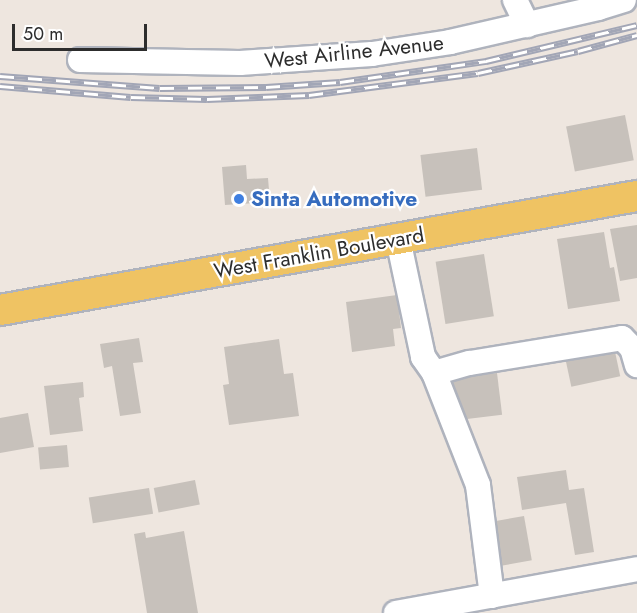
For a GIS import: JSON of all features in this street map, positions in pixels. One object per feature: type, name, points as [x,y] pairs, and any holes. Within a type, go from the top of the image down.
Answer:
[{"type":"main road","name":"West Franklin Boulevard","points":[[0,310],[637,196]]},
{"type":"street","points":[[515,0],[527,25]]},
{"type":"street","name":"West Airline Avenue","points":[[80,60],[240,63],[336,58],[450,42],[624,0]]},
{"type":"street","points":[[398,238],[423,357],[435,373],[478,485],[501,601]]},
{"type":"street","points":[[435,373],[470,363],[622,338],[632,348],[637,365]]},
{"type":"street","points":[[396,613],[501,601],[637,569]]},
{"type":"building","points":[[625,115],[634,160],[575,172],[566,126]]},
{"type":"building","points":[[477,148],[482,190],[426,197],[420,155]]},
{"type":"building","points":[[246,165],[247,179],[268,178],[270,202],[225,205],[222,167]]},
{"type":"building","points":[[637,225],[637,278],[620,281],[610,229]]},
{"type":"building","points":[[604,232],[610,268],[614,267],[620,301],[568,309],[557,239]]},
{"type":"building","points":[[484,254],[494,316],[445,324],[436,262]]},
{"type":"building","points":[[397,295],[401,328],[393,329],[395,346],[352,352],[346,302]]},
{"type":"building","points":[[139,338],[143,362],[133,363],[141,413],[120,416],[112,366],[104,368],[100,344]]},
{"type":"building","points":[[279,339],[284,374],[293,373],[299,416],[229,425],[223,385],[229,384],[224,347]]},
{"type":"building","points":[[614,347],[620,376],[571,387],[565,357]]},
{"type":"building","points":[[497,373],[502,415],[454,421],[449,379]]},
{"type":"building","points":[[83,382],[84,397],[79,398],[83,431],[50,435],[44,386]]},
{"type":"building","points":[[28,413],[34,447],[0,453],[0,418]]},
{"type":"building","points":[[67,445],[69,467],[40,469],[38,448]]},
{"type":"building","points":[[566,470],[569,490],[584,488],[594,552],[575,555],[566,503],[522,510],[517,477]]},
{"type":"building","points":[[195,480],[200,505],[159,513],[154,488]]},
{"type":"building","points":[[149,488],[153,514],[93,523],[89,498]]},
{"type":"building","points":[[524,516],[532,560],[492,567],[485,523]]},
{"type":"building","points":[[184,531],[198,613],[147,613],[134,534],[145,532],[146,538]]},
{"type":"railway","points":[[0,76],[160,88],[266,87],[340,82],[486,61],[637,25]]},
{"type":"railway","points":[[0,86],[131,97],[207,99],[309,95],[478,73],[578,51],[637,35]]},
{"type":"place","name":"Sinta Automotive","points":[[239,199]]}]
